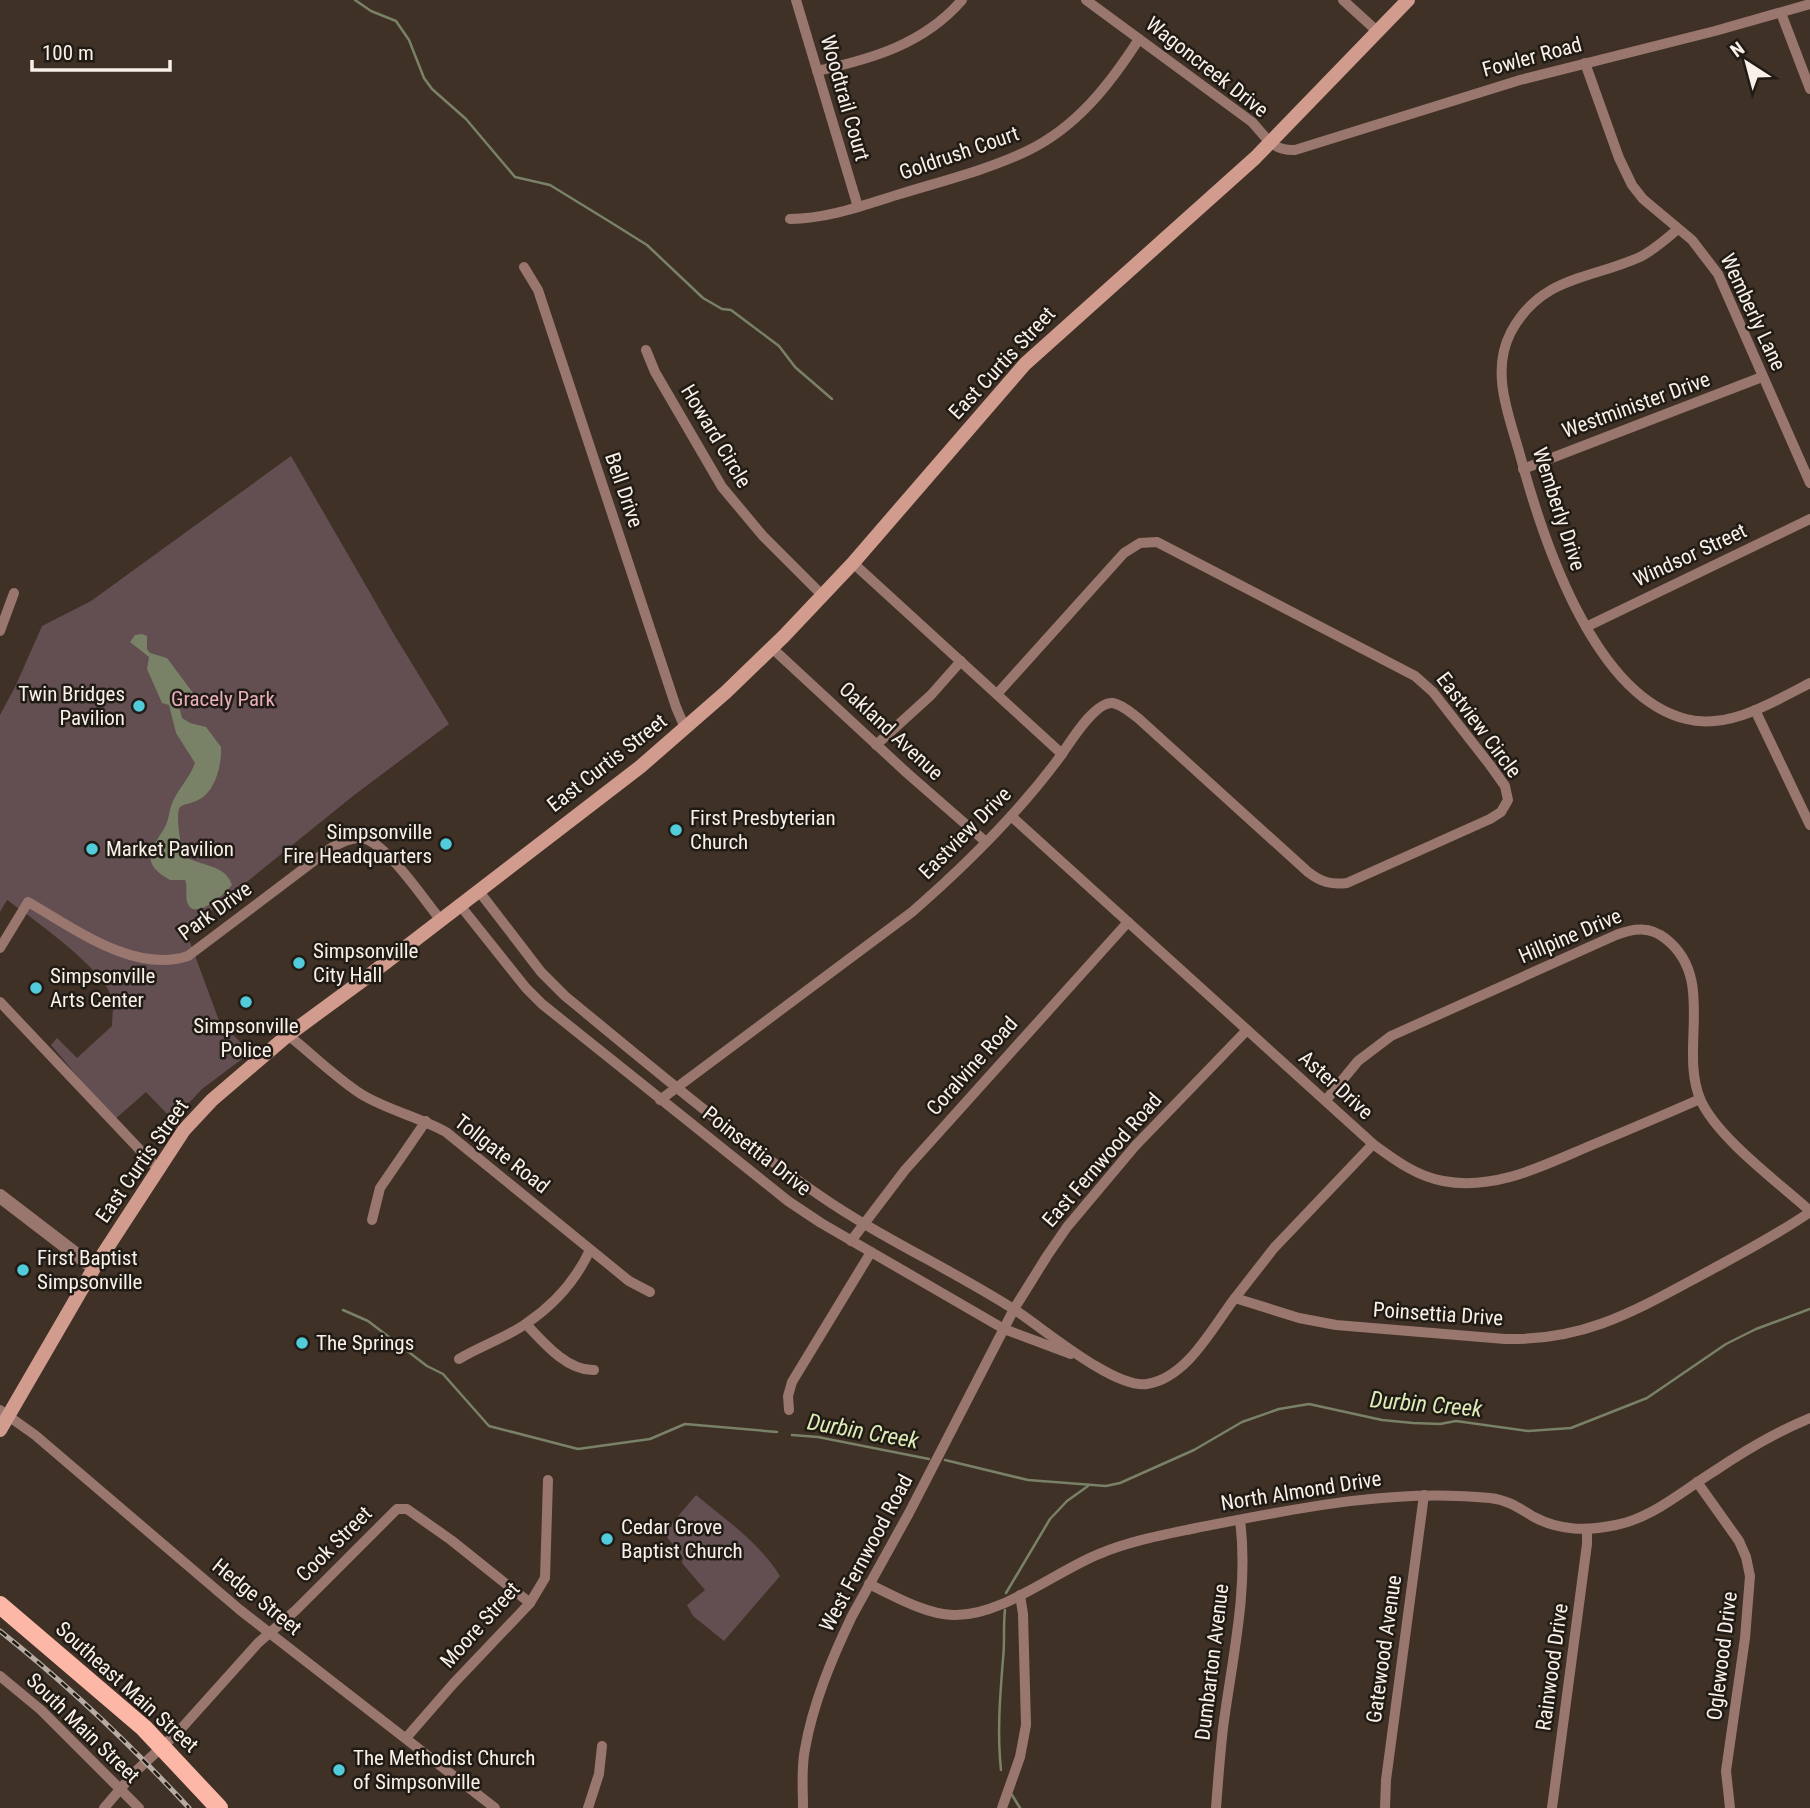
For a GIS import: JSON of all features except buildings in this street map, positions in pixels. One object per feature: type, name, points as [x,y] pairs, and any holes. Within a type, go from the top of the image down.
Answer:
[{"type":"main road","name":"East Curtis Street","points":[[0,1430],[4,1413],[94,1268],[184,1130],[212,1100],[288,1035],[640,767],[726,692],[823,596],[1025,364],[1206,203],[1408,0]]},
{"type":"main road","name":"Southeast Main Street","points":[[0,1605],[112,1699],[219,1808]]},
{"type":"street","name":"Woodtrail Court","points":[[796,0],[858,207]]},
{"type":"street","points":[[817,71],[856,62],[906,44],[941,21],[962,0]]},
{"type":"street","name":"Wagoncreek Drive","points":[[1086,0],[1251,122],[1269,142]]},
{"type":"street","points":[[1343,0],[1378,32]]},
{"type":"street","name":"Fowler Road","points":[[1269,142],[1274,147],[1294,150],[1451,100],[1810,4]]},
{"type":"street","points":[[1781,13],[1810,89]]},
{"type":"street","name":"Goldrush Court","points":[[790,219],[817,218],[858,207],[993,164],[1040,144],[1069,124],[1088,106],[1115,76],[1139,39]]},
{"type":"street","name":"Wemberly Lane","points":[[1585,63],[1619,158],[1632,185],[1643,199],[1700,248],[1718,274],[1810,483]]},
{"type":"street","name":"Wemberly Drive","points":[[1678,229],[1657,247],[1638,258],[1551,289],[1531,305],[1512,330],[1503,352],[1501,380],[1523,469],[1554,566],[1586,627],[1627,682],[1644,698],[1685,719],[1706,722],[1733,718],[1755,710],[1810,683]]},
{"type":"street","name":"Bell Drive","points":[[524,267],[538,290],[676,707],[685,727]]},
{"type":"street","name":"Howard Circle","points":[[646,350],[655,372],[722,487],[763,536],[823,596]]},
{"type":"street","name":"Westminister Drive","points":[[1523,469],[1762,377]]},
{"type":"street","name":"Windsor Street","points":[[1586,627],[1810,519]]},
{"type":"street","name":"Eastview Circle","points":[[997,694],[1124,554],[1136,544],[1157,542],[1415,676],[1433,692],[1490,765],[1505,786],[1508,800],[1501,812],[1490,820],[1347,883],[1333,884],[1321,881],[1308,872],[1138,718],[1121,706],[1109,703],[1101,706],[1080,728],[1062,754]]},
{"type":"street","points":[[853,563],[1062,754]]},
{"type":"street","points":[[0,631],[14,593]]},
{"type":"street","name":"Oakland Avenue","points":[[772,648],[986,842]]},
{"type":"street","points":[[876,745],[932,695],[961,661]]},
{"type":"street","points":[[1755,710],[1810,825]]},
{"type":"street","name":"Eastview Drive","points":[[660,1100],[912,912],[1011,816],[1062,754]]},
{"type":"street","name":"Aster Drive","points":[[1011,816],[1373,1144],[1403,1166],[1430,1177],[1458,1183],[1487,1183],[1539,1167],[1700,1100]]},
{"type":"street","name":"Park Drive","points":[[0,948],[28,902],[129,955],[146,960],[172,961],[188,956],[331,848],[345,841],[362,838],[375,844],[398,866],[440,919]]},
{"type":"street","name":"Poinsettia Drive","points":[[478,890],[541,972],[565,996],[779,1167],[864,1223],[1014,1309],[1083,1358],[1130,1383],[1159,1381],[1185,1364],[1235,1298],[1298,1318],[1336,1325],[1505,1339],[1554,1338],[1604,1324],[1649,1303],[1778,1234],[1810,1211]]},
{"type":"street","name":"Poinsettia Drive","points":[[459,905],[542,1004],[788,1201],[1003,1329],[1083,1358]]},
{"type":"street","name":"Coralvine Road","points":[[852,1241],[905,1170],[1128,922]]},
{"type":"street","name":"Hillpine Drive","points":[[1326,1100],[1358,1061],[1391,1036],[1616,935],[1644,929],[1662,936],[1679,953],[1692,980],[1693,1068],[1700,1100],[1710,1117],[1725,1135],[1810,1211]]},
{"type":"street","points":[[0,1002],[158,1169]]},
{"type":"street","name":"East Fernwood Road","points":[[1003,1329],[1047,1256],[1079,1212],[1135,1146],[1247,1030]]},
{"type":"street","name":"Tollgate Road","points":[[288,1035],[361,1094],[446,1132],[629,1281],[650,1292]]},
{"type":"street","points":[[372,1220],[380,1188],[426,1121]]},
{"type":"street","points":[[1235,1298],[1274,1248],[1373,1144]]},
{"type":"street","points":[[0,1196],[94,1268]]},
{"type":"street","points":[[459,1359],[526,1324],[556,1300],[579,1272],[590,1250]]},
{"type":"street","points":[[789,1410],[788,1396],[792,1382],[871,1252]]},
{"type":"street","points":[[526,1324],[566,1361],[584,1370],[594,1370]]},
{"type":"street","name":"West Fernwood Road","points":[[803,1808],[804,1750],[819,1695],[838,1647],[1003,1329]]},
{"type":"street","name":"Hedge Street","points":[[4,1413],[43,1441],[270,1633],[495,1808]]},
{"type":"street","name":"North Almond Drive","points":[[869,1584],[937,1612],[956,1615],[974,1612],[1020,1595],[1096,1555],[1123,1544],[1360,1499],[1424,1495],[1500,1500],[1548,1523],[1587,1530],[1618,1525],[1643,1516],[1749,1449],[1810,1418]]},
{"type":"street","name":"Moore Street","points":[[406,1738],[530,1603],[545,1578],[548,1480]]},
{"type":"street","name":"Oglewood Drive","points":[[1697,1482],[1739,1541],[1750,1576],[1745,1638],[1726,1771],[1730,1808]]},
{"type":"street","name":"Gatewood Avenue","points":[[1385,1808],[1386,1780],[1424,1495]]},
{"type":"street","name":"Cook Street","points":[[270,1633],[394,1511],[401,1508],[408,1509],[452,1540],[530,1603]]},
{"type":"street","name":"Dumbarton Avenue","points":[[1216,1808],[1223,1730],[1241,1599],[1240,1520]]},
{"type":"street","name":"Rainwood Drive","points":[[1552,1808],[1587,1530]]},
{"type":"street","points":[[1002,1808],[1020,1757],[1026,1725],[1023,1614],[1020,1595]]},
{"type":"street","points":[[104,1808],[270,1633]]},
{"type":"street","name":"South Main Street","points":[[0,1676],[41,1710],[139,1808]]},
{"type":"street","points":[[588,1808],[599,1774],[602,1746]]},
{"type":"green space","name":"Gracely Park","points":[[291,456],[449,724],[353,796],[186,931],[218,1018],[250,1053],[202,1089],[173,1120],[146,1092],[114,1120],[51,1045],[57,1038],[77,1058],[112,1026],[113,1001],[107,986],[66,945],[7,900],[0,912],[0,715],[42,626],[91,601]]},
{"type":"green space","points":[[696,1495],[753,1542],[780,1576],[724,1641],[693,1616],[687,1605],[705,1590],[682,1563],[683,1558],[664,1533]]},
{"type":"shaded area","points":[[135,635],[147,636],[147,649],[150,653],[167,658],[193,693],[192,698],[181,702],[179,706],[182,718],[206,727],[221,747],[219,770],[213,786],[203,797],[180,807],[178,816],[184,856],[218,869],[229,878],[232,885],[203,908],[191,908],[187,902],[185,880],[170,880],[160,874],[151,862],[152,849],[166,824],[173,801],[195,763],[176,733],[169,705],[162,703],[147,669],[149,657],[130,642]]},
{"type":"waterway","points":[[355,0],[371,11],[396,21],[409,40],[424,78],[432,89],[466,119],[515,177],[550,185],[647,245],[703,298],[722,309],[731,310],[779,346],[795,367],[832,399]]},
{"type":"waterway","name":"Durbin Creek","points":[[945,1460],[1028,1480],[1106,1486],[1120,1483],[1194,1450],[1242,1422],[1279,1409],[1309,1404],[1382,1420],[1413,1423],[1440,1424],[1456,1421],[1528,1431],[1571,1428],[1647,1398],[1726,1344],[1756,1329],[1810,1309]]},
{"type":"waterway","name":"Durbin Creek","points":[[343,1310],[368,1321],[427,1366],[443,1374],[489,1426],[578,1449],[650,1439],[685,1424],[777,1432]]},
{"type":"waterway","name":"Durbin Creek","points":[[792,1435],[818,1437],[929,1459]]},
{"type":"waterway","points":[[1006,1593],[1050,1519],[1067,1501],[1088,1486]]},
{"type":"waterway","points":[[1001,1770],[999,1715],[1005,1610]]},
{"type":"waterway","points":[[1012,1795],[1020,1808]]},
{"type":"railway","points":[[0,1631],[98,1716],[189,1808]]},
{"type":"place","name":"Twin Bridges Pavilion","points":[[139,706]]},
{"type":"place","name":"First Presbyterian Church","points":[[676,830]]},
{"type":"place","name":"Simpsonville Fire Headquarters","points":[[446,844]]},
{"type":"place","name":"Market Pavilion","points":[[92,849]]},
{"type":"place","name":"Simpsonville City Hall","points":[[299,963]]},
{"type":"place","name":"Simpsonville Arts Center","points":[[36,988]]},
{"type":"place","name":"Simpsonville Police","points":[[246,1002]]},
{"type":"place","name":"First Baptist Simpsonville","points":[[23,1270]]},
{"type":"place","name":"The Springs","points":[[302,1343]]},
{"type":"place","name":"Cedar Grove Baptist Church","points":[[607,1539]]},
{"type":"place","name":"The Methodist Church of Simpsonville","points":[[339,1770]]}]
